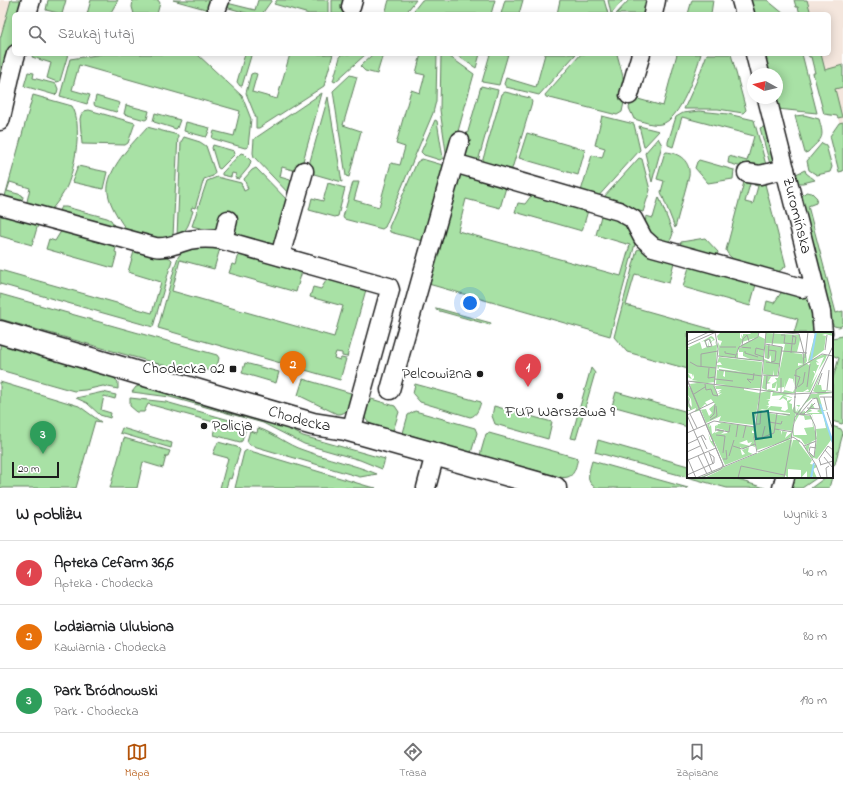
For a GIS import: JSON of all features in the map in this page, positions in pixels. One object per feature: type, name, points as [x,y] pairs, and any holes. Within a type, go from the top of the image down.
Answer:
[{"type":"street","points":[[28,12],[31,0]]},
{"type":"street","points":[[653,12],[656,0]]},
{"type":"street","points":[[741,0],[744,12]]},
{"type":"street","points":[[0,121],[15,56]]},
{"type":"street","points":[[629,96],[640,56]]},
{"type":"street","points":[[756,56],[758,68]]},
{"type":"street","name":"Żuromińska","points":[[768,104],[815,286],[823,319],[823,332]]},
{"type":"street","points":[[390,390],[460,141]]},
{"type":"street","points":[[454,163],[619,211],[633,219],[645,240],[656,248],[802,288],[815,286]]},
{"type":"street","points":[[747,174],[760,175],[785,169]]},
{"type":"street","points":[[280,256],[304,171]]},
{"type":"street","points":[[0,205],[154,247],[167,247],[197,239],[208,238],[223,240],[388,286],[390,289],[389,296],[351,431]]},
{"type":"street","points":[[223,240],[228,220]]},
{"type":"street","points":[[389,296],[414,303]]},
{"type":"street","name":"Chodecka","points":[[0,332],[220,398],[313,424],[351,431],[555,488]]},
{"type":"street","points":[[426,488],[435,454]]},
{"type":"street","points":[[782,488],[785,478]]},
{"type":"shaded area","points":[[0,0],[11,0],[0,39]]},
{"type":"shaded area","points":[[807,0],[843,0],[843,137],[822,56],[831,56],[831,12],[810,12]]},
{"type":"green space","points":[[11,0],[26,0],[23,12],[12,12],[12,49],[2,85],[0,84],[0,39]]},
{"type":"green space","points":[[48,0],[66,0],[63,12],[46,10]]},
{"type":"green space","points":[[91,0],[118,0],[111,12],[88,12]]},
{"type":"green space","points":[[133,0],[158,0],[160,3],[158,12],[133,12],[132,7]]},
{"type":"green space","points":[[173,0],[216,0],[209,10]]},
{"type":"green space","points":[[258,0],[272,0],[264,12],[243,12],[222,6],[223,2],[255,10]]},
{"type":"green space","points":[[277,0],[328,0],[328,12],[302,12],[274,4]]},
{"type":"green space","points":[[332,0],[350,0],[347,12],[332,12]]},
{"type":"green space","points":[[389,0],[416,0],[407,12],[386,12]]},
{"type":"green space","points":[[422,0],[495,0],[492,12],[413,12]]},
{"type":"green space","points":[[505,0],[523,0],[520,12],[502,12]]},
{"type":"green space","points":[[560,0],[604,0],[607,12],[557,12]]},
{"type":"green space","points":[[608,0],[623,0],[613,12],[611,12]]},
{"type":"green space","points":[[629,0],[653,0],[650,12],[618,12]]},
{"type":"green space","points":[[692,0],[713,0],[711,12],[689,12]]},
{"type":"green space","points":[[749,0],[767,0],[782,12],[752,12]]},
{"type":"green space","points":[[794,0],[807,0],[810,12],[799,12],[798,7],[796,7]]},
{"type":"green space","points":[[67,56],[60,81],[57,82],[47,78],[51,63],[32,57]]},
{"type":"green space","points":[[90,56],[199,56],[242,96],[251,119],[248,147],[245,148],[212,138],[214,131],[234,136],[240,111],[79,65],[72,90],[90,95],[87,104],[60,96],[70,59]]},
{"type":"green space","points":[[244,56],[251,56],[242,86],[240,86],[237,82]]},
{"type":"green space","points":[[289,56],[332,56],[324,86],[259,128],[256,128],[256,118],[246,93],[251,74],[257,74],[252,92],[277,99]]},
{"type":"green space","points":[[340,56],[364,56],[335,82],[333,81]]},
{"type":"green space","points":[[371,56],[382,56],[377,74],[365,71],[360,66]]},
{"type":"green space","points":[[420,56],[437,56],[436,101],[433,113],[385,227],[382,229],[344,219],[343,217],[353,182],[359,182],[354,200],[379,207],[391,163],[400,165],[405,147],[396,144],[411,90],[420,93],[425,75],[416,73]]},
{"type":"green space","points":[[441,56],[449,56],[474,74],[450,160],[447,159],[440,110]]},
{"type":"green space","points":[[458,56],[479,56],[476,68]]},
{"type":"green space","points":[[489,56],[507,56],[499,85],[482,82]]},
{"type":"green space","points":[[544,56],[574,56],[539,95],[506,87],[504,84],[506,78],[536,87]]},
{"type":"green space","points":[[579,56],[618,56],[623,76],[625,96],[622,112],[617,115],[546,97],[545,95]]},
{"type":"green space","points":[[676,56],[700,56],[691,83],[681,105],[668,121],[661,124],[651,124],[634,119],[629,108],[637,82],[643,82],[638,99],[663,106]]},
{"type":"green space","points":[[706,56],[732,56],[746,110],[743,113],[718,109],[684,109]]},
{"type":"green space","points":[[764,56],[803,56],[817,113],[777,109],[776,104],[783,104],[783,68],[766,68]]},
{"type":"green space","points":[[822,56],[825,70],[843,65],[843,87],[835,89],[842,117],[838,118],[837,116],[824,114],[813,73],[815,73],[811,57],[809,57]]},
{"type":"green space","points":[[28,72],[34,73],[33,78],[56,84],[58,89],[57,93],[55,95],[24,86]]},
{"type":"green space","points":[[350,75],[357,77],[343,125],[361,131],[349,177],[346,176],[333,91]]},
{"type":"green space","points":[[481,86],[498,90],[477,165],[461,156]]},
{"type":"green space","points":[[505,92],[530,98],[532,102],[511,172],[481,166],[502,94]]},
{"type":"green space","points":[[322,93],[300,172],[282,167],[280,177],[297,182],[291,196],[254,157],[254,139]]},
{"type":"green space","points":[[33,95],[72,106],[77,123],[77,146],[70,178],[64,193],[50,211],[26,206],[30,188],[10,182],[7,191],[22,195],[21,205],[4,200]]},
{"type":"green space","points":[[96,96],[120,103],[117,111],[95,106]]},
{"type":"green space","points":[[328,97],[342,182],[307,172]]},
{"type":"green space","points":[[126,105],[149,111],[147,119],[145,120],[124,114]]},
{"type":"green space","points":[[89,110],[135,123],[128,143],[125,145],[82,144],[80,119],[84,111]]},
{"type":"green space","points":[[699,111],[728,114],[754,120],[766,165],[756,171],[728,163],[729,156],[747,161],[754,136],[682,117],[673,147],[668,145],[676,117],[683,113]]},
{"type":"green space","points":[[155,113],[180,120],[177,128],[176,129],[154,122]]},
{"type":"green space","points":[[804,115],[819,119],[822,131],[819,141],[805,153],[795,116]]},
{"type":"green space","points":[[602,116],[634,124],[640,150],[596,199],[581,191],[592,155],[602,158],[605,148],[595,145]]},
{"type":"green space","points":[[435,120],[437,121],[443,158],[440,160],[424,155],[421,152]]},
{"type":"green space","points":[[186,122],[210,128],[207,136],[184,131]]},
{"type":"green space","points":[[843,122],[843,171],[839,172],[830,136],[839,123]]},
{"type":"green space","points":[[639,126],[659,131],[645,146],[644,146]]},
{"type":"green space","points":[[767,126],[777,165],[770,164],[760,128]]},
{"type":"green space","points":[[147,127],[178,135],[173,236],[172,238],[163,242],[128,232],[113,208],[108,193],[108,184],[115,166]]},
{"type":"green space","points":[[527,133],[585,150],[578,175],[519,158]]},
{"type":"green space","points":[[184,137],[200,142],[206,146],[215,172],[213,176],[204,179],[195,208],[192,207],[191,210],[193,211],[188,226],[184,232],[177,236],[181,142]]},
{"type":"green space","points":[[658,138],[662,145],[652,182],[645,153]]},
{"type":"green space","points":[[822,143],[826,145],[832,167],[830,172],[817,175],[809,170],[807,161]]},
{"type":"green space","points":[[213,145],[234,151],[235,154],[220,169],[218,168],[212,148]]},
{"type":"green space","points":[[666,152],[676,154],[684,159],[689,171],[675,228],[661,192],[664,181],[657,179]]},
{"type":"green space","points":[[241,153],[251,161],[249,167],[239,179],[235,178],[236,174],[232,173],[231,177],[222,175],[222,173]]},
{"type":"green space","points":[[639,158],[642,159],[650,190],[643,212],[604,201],[603,198]]},
{"type":"green space","points":[[422,159],[446,166],[427,242],[390,232],[389,227],[417,162]]},
{"type":"green space","points":[[699,160],[734,170],[733,179],[708,183],[695,168]]},
{"type":"green space","points":[[78,166],[107,172],[103,189],[72,182]]},
{"type":"green space","points":[[256,168],[291,204],[278,248],[192,226],[207,181],[217,177],[241,183],[244,191],[248,189],[244,179],[252,170]]},
{"type":"green space","points":[[805,170],[806,173],[815,180],[798,183],[795,177],[796,174]]},
{"type":"green space","points":[[461,171],[507,184],[500,208],[466,199],[458,231],[621,276],[630,245],[596,235],[602,212],[622,218],[635,238],[635,244],[610,336],[425,283]]},
{"type":"green space","points":[[755,181],[765,184],[786,266],[774,275],[740,263],[729,255],[726,250],[744,182],[750,184],[745,202],[753,204],[758,186],[754,185]]},
{"type":"green space","points":[[328,183],[345,188],[338,216],[335,217],[309,210],[312,198],[323,201]]},
{"type":"green space","points":[[534,192],[589,207],[582,231],[515,212],[518,203],[525,204]]},
{"type":"green space","points":[[806,192],[812,193],[817,198],[816,203],[808,206],[836,313],[843,311],[843,325],[839,327],[834,326],[831,322],[801,197]]},
{"type":"green space","points":[[659,197],[673,233],[670,241],[666,243],[657,243],[645,225],[646,216],[653,218]]},
{"type":"green space","points":[[61,207],[107,218],[111,220],[115,227],[59,212]]},
{"type":"green space","points":[[0,210],[39,221],[32,245],[0,236]]},
{"type":"green space","points":[[63,228],[117,243],[115,252],[117,253],[113,268],[46,249],[49,239],[55,241]]},
{"type":"green space","points":[[705,238],[718,252],[716,259],[679,249],[681,242]]},
{"type":"green space","points":[[221,245],[214,269],[180,260],[172,291],[334,337],[343,306],[310,297],[313,287],[321,289],[329,276],[367,286],[347,357],[342,356],[342,353],[336,352],[334,358],[340,360],[341,358],[346,359],[340,380],[158,328],[178,257],[186,247]]},
{"type":"green space","points":[[135,248],[170,258],[172,260],[153,327],[0,284],[0,270],[152,313],[161,282],[128,272]]},
{"type":"green space","points":[[639,249],[675,258],[669,283],[635,274],[626,305],[721,332],[687,332],[687,369],[627,352],[614,337],[637,250]]},
{"type":"green space","points":[[239,254],[303,268],[296,292],[229,273],[232,264],[236,265]]},
{"type":"green space","points":[[690,264],[757,281],[750,306],[683,287]]},
{"type":"green space","points":[[783,290],[807,295],[813,321],[813,332],[794,332],[798,319],[765,310],[767,301],[774,303]]},
{"type":"green space","points":[[0,294],[217,355],[219,358],[216,371],[162,365],[0,319]]},
{"type":"green space","points":[[436,308],[491,323],[490,325],[436,310]]},
{"type":"green space","points":[[843,336],[842,424],[833,421],[833,378],[839,358],[833,355],[833,338]]},
{"type":"green space","points":[[0,344],[112,376],[118,382],[118,389],[103,386],[74,391],[0,370]]},
{"type":"green space","points":[[245,363],[279,372],[276,383],[242,373]]},
{"type":"green space","points":[[591,368],[595,373],[576,439],[571,438]]},
{"type":"green space","points":[[303,379],[354,394],[347,410],[344,413],[337,414],[298,395]]},
{"type":"green space","points":[[0,382],[79,406],[101,422],[95,421],[76,488],[0,488]]},
{"type":"green space","points":[[415,384],[481,402],[476,413],[470,417],[420,402],[413,394]]},
{"type":"green space","points":[[143,385],[279,424],[303,436],[385,459],[382,469],[360,460],[304,444],[263,423],[170,397],[132,392],[136,387]]},
{"type":"green space","points":[[103,392],[116,395],[115,399],[104,396],[101,410],[111,413],[110,418],[100,415],[87,403],[76,398]]},
{"type":"green space","points":[[616,392],[687,412],[687,427],[612,406]]},
{"type":"green space","points":[[130,398],[166,402],[247,425],[242,441],[240,442],[214,435],[217,423],[148,404],[144,412],[137,412],[130,406]]},
{"type":"green space","points":[[368,398],[395,406],[399,412],[393,431],[372,425],[366,420],[364,416]]},
{"type":"green space","points":[[494,406],[552,422],[548,439],[495,424],[492,416]]},
{"type":"green space","points":[[415,411],[475,428],[477,433],[471,453],[403,433],[408,415]]},
{"type":"green space","points":[[833,426],[841,429],[843,433],[835,464],[833,466]]},
{"type":"green space","points":[[122,428],[172,443],[171,448],[120,433]]},
{"type":"green space","points":[[258,428],[297,448],[377,474],[360,477],[250,445],[247,441],[250,431],[257,433]]},
{"type":"green space","points":[[489,433],[578,458],[575,470],[571,475],[564,478],[480,455],[486,434]]},
{"type":"green space","points":[[124,438],[170,451],[168,456],[166,456],[163,468],[143,462],[137,488],[110,488]]},
{"type":"green space","points":[[598,440],[687,466],[687,477],[595,452]]},
{"type":"green space","points":[[218,442],[237,447],[240,450],[231,479],[229,478],[226,488],[220,488],[228,458],[213,454]]},
{"type":"green space","points":[[247,450],[376,488],[235,488],[244,452]]},
{"type":"green space","points":[[592,461],[688,488],[598,488],[589,481]]},
{"type":"green space","points":[[690,478],[731,478],[765,488],[727,488]]},
{"type":"green space","points":[[792,478],[817,478],[802,488],[789,488]]},
{"type":"green space","points":[[825,478],[832,478],[829,488],[811,488]]},
{"type":"place","name":"Chodecka 02","points":[[233,369]]},
{"type":"place","name":"Pelcowizna","points":[[480,374]]},
{"type":"place","name":"Lodziarnia Ulubiona","points":[[293,384]]},
{"type":"place","name":"Apteka Cefarm 36,6","points":[[528,387]]},
{"type":"place","name":"FUP Warszawa 9","points":[[560,396]]},
{"type":"place","name":"Policja","points":[[204,426]]},
{"type":"place","name":"Park Bródnowski","points":[[43,454]]}]
